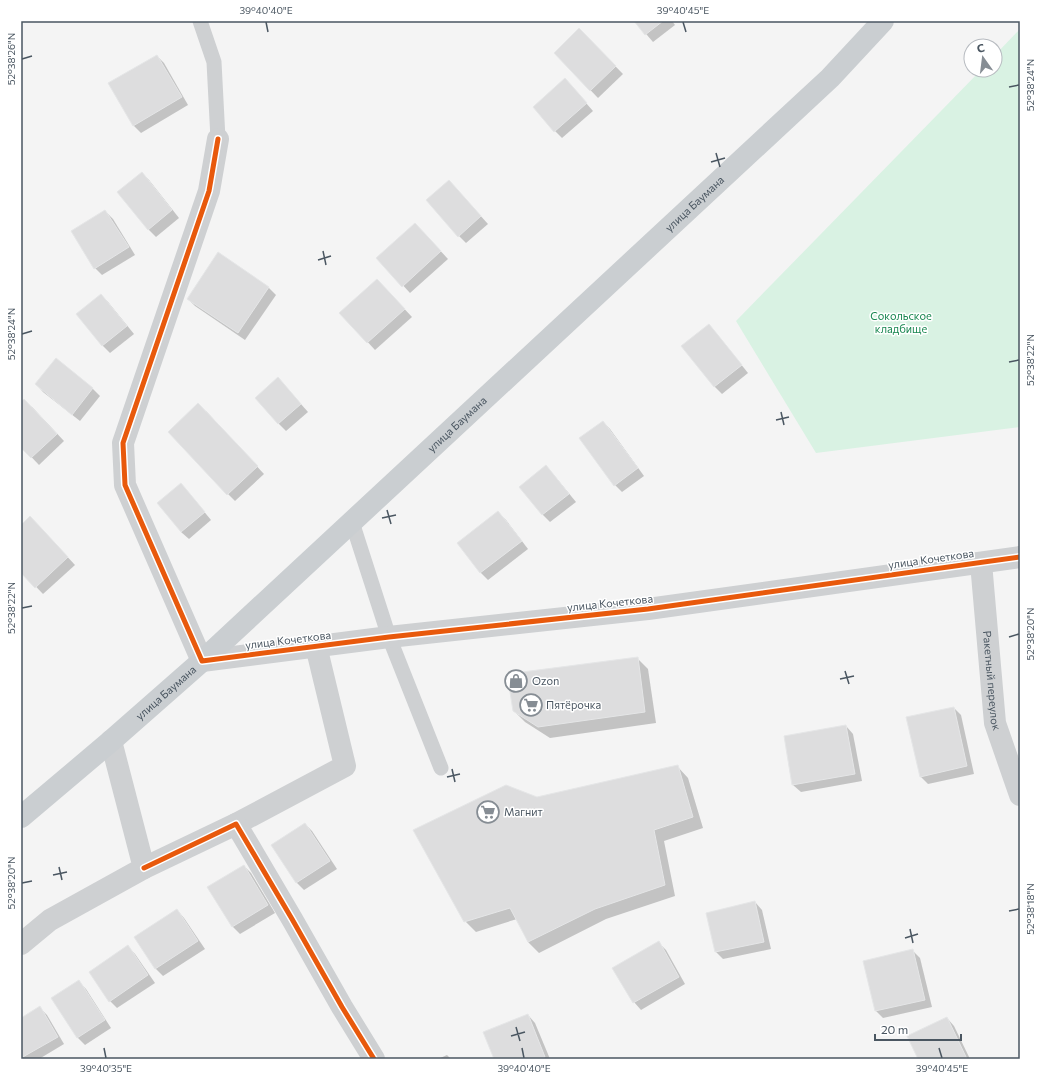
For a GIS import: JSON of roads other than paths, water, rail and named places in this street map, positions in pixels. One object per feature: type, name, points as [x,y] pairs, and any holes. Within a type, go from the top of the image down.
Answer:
[{"type":"main road","name":"улица Баумана","points":[[21,817],[202,661],[824,83],[883,21]]},
{"type":"street","points":[[202,661],[126,485],[123,443],[209,191],[218,139]]},
{"type":"street","name":"улица Кочеткова","points":[[202,661],[389,637],[648,609],[1020,557]]},
{"type":"street","name":"Ракетный переулок","points":[[981,563],[995,723],[1020,794]]},
{"type":"street","points":[[21,944],[50,920],[144,868],[236,824],[345,766],[316,646]]},
{"type":"street","points":[[111,741],[144,868]]},
{"type":"street","points":[[236,824],[342,1007],[374,1059]]},
{"type":"lane","points":[[200,21],[214,62],[218,139]]},
{"type":"lane","points":[[352,522],[389,637],[442,768]]},
{"type":"place","name":"Ozon","points":[[516,681]]},
{"type":"place","name":"Пятёрочка","points":[[531,705]]},
{"type":"place","name":"Магнит","points":[[488,812]]},
{"type":"park label","name":"Сокольское кладбище","points":[[901,322]]}]
